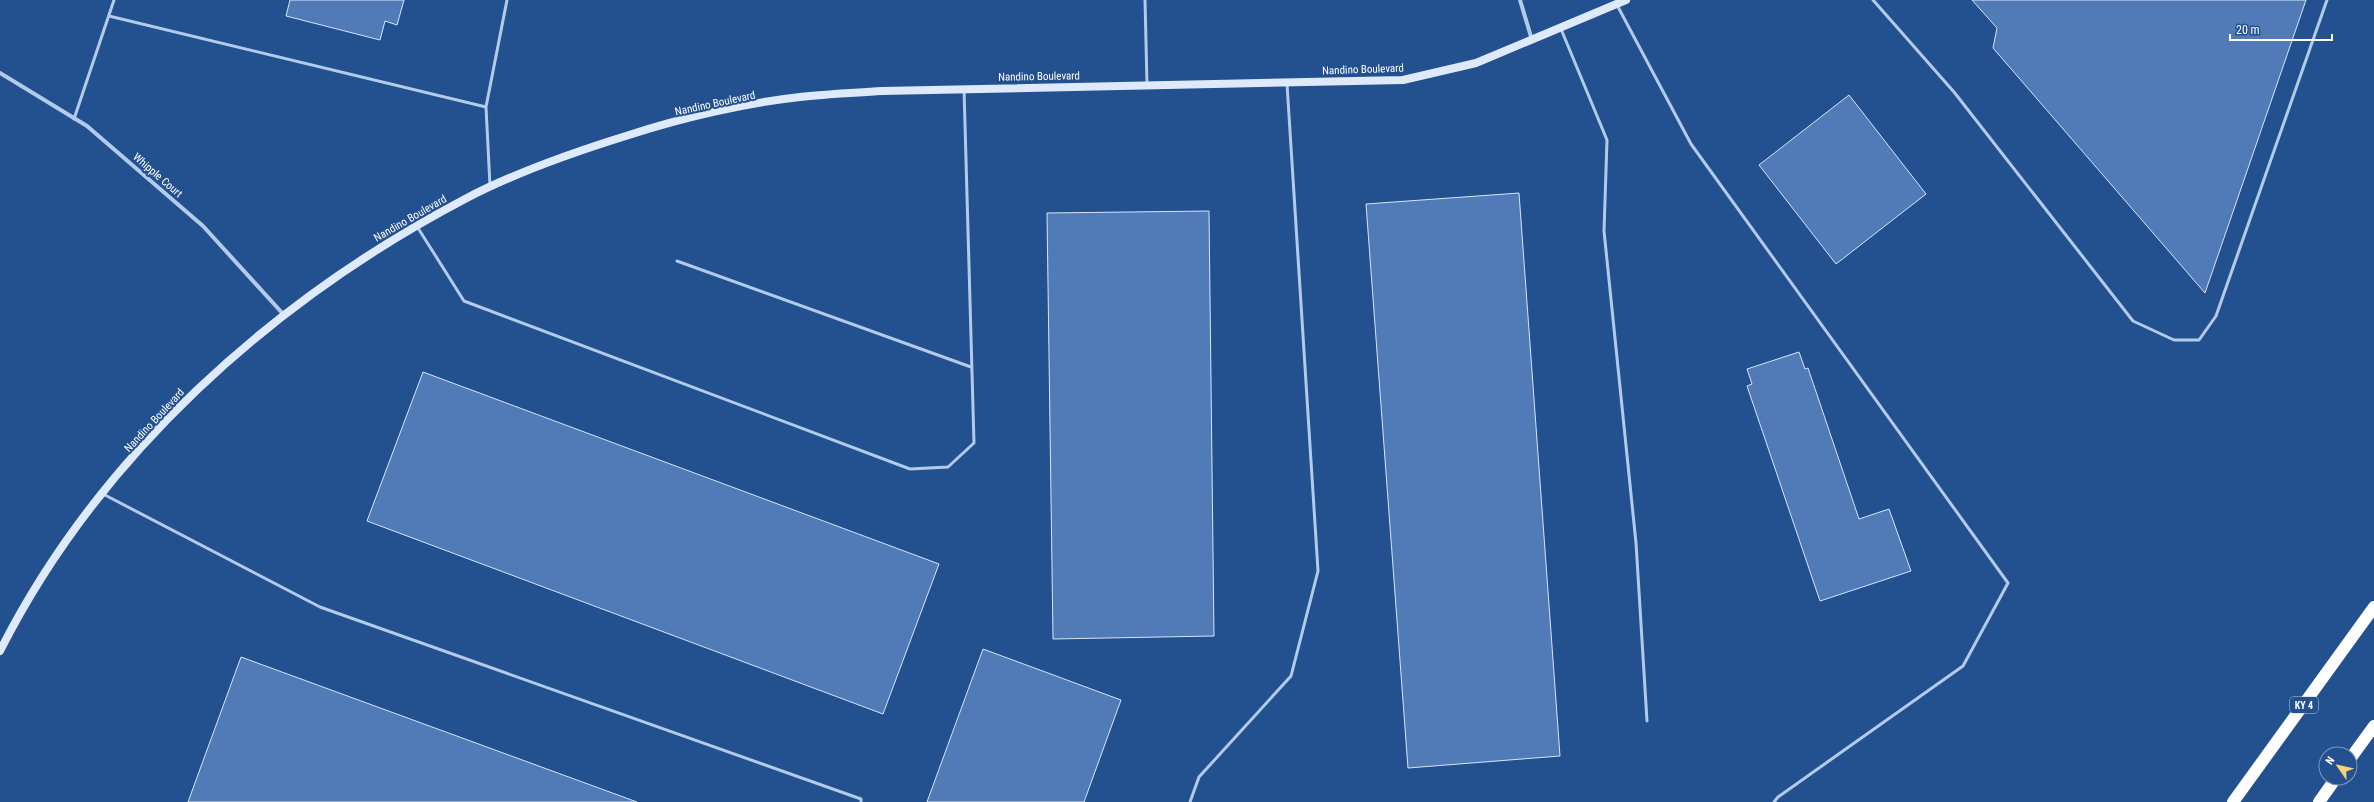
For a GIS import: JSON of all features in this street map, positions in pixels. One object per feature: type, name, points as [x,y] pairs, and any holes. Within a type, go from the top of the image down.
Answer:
[{"type":"highway","name":"KY 4","points":[[2233,802],[2374,607]]},
{"type":"highway","points":[[2358,748],[2374,726]]},
{"type":"highway","points":[[2319,802],[2330,786]]},
{"type":"street","points":[[1520,0],[1532,41]]},
{"type":"street","name":"Nandino Boulevard","points":[[0,651],[18,616],[86,513],[202,385],[284,315],[376,250],[467,198],[550,162],[630,134],[710,113],[798,97],[882,91],[1403,80],[1476,63],[1561,29],[1626,0]]},
{"type":"street","name":"Whipple Court","points":[[0,73],[87,126],[203,226],[284,315]]},
{"type":"lane","points":[[74,119],[114,0]]},
{"type":"lane","points":[[490,187],[486,107],[507,0]]},
{"type":"lane","points":[[1145,0],[1147,85]]},
{"type":"lane","points":[[1873,0],[1954,92],[2133,321],[2174,340],[2199,340],[2216,316],[2327,0]]},
{"type":"lane","points":[[1617,5],[1691,144],[2008,583],[1962,666],[1778,797],[1774,802]]},
{"type":"lane","points":[[109,16],[486,107]]},
{"type":"lane","points":[[1561,29],[1607,140],[1604,231],[1636,543],[1647,721]]},
{"type":"lane","points":[[1190,802],[1199,777],[1291,676],[1318,570],[1287,83]]},
{"type":"lane","points":[[417,226],[464,301],[910,469],[948,467],[974,443],[964,89]]},
{"type":"lane","points":[[678,261],[971,367]]},
{"type":"lane","points":[[103,494],[320,607],[854,796],[861,799],[862,802]]},
{"type":"building","points":[[290,0],[404,0],[397,25],[385,21],[380,40],[286,16]]},
{"type":"building","points":[[1972,0],[2306,0],[2205,293],[1993,48],[1997,28]]},
{"type":"building","points":[[1849,95],[1926,194],[1836,264],[1759,165]]},
{"type":"building","points":[[1519,193],[1560,756],[1408,768],[1366,204]]},
{"type":"building","points":[[1209,211],[1214,636],[1053,639],[1047,213]]},
{"type":"building","points":[[1799,352],[1805,369],[1808,368],[1859,519],[1889,509],[1911,571],[1820,601],[1747,386],[1752,384],[1747,369]]},
{"type":"building","points":[[423,372],[939,564],[883,714],[367,521]]},
{"type":"building","points":[[983,649],[1121,700],[1084,802],[927,802]]},
{"type":"building","points":[[241,657],[637,802],[188,802]]}]
